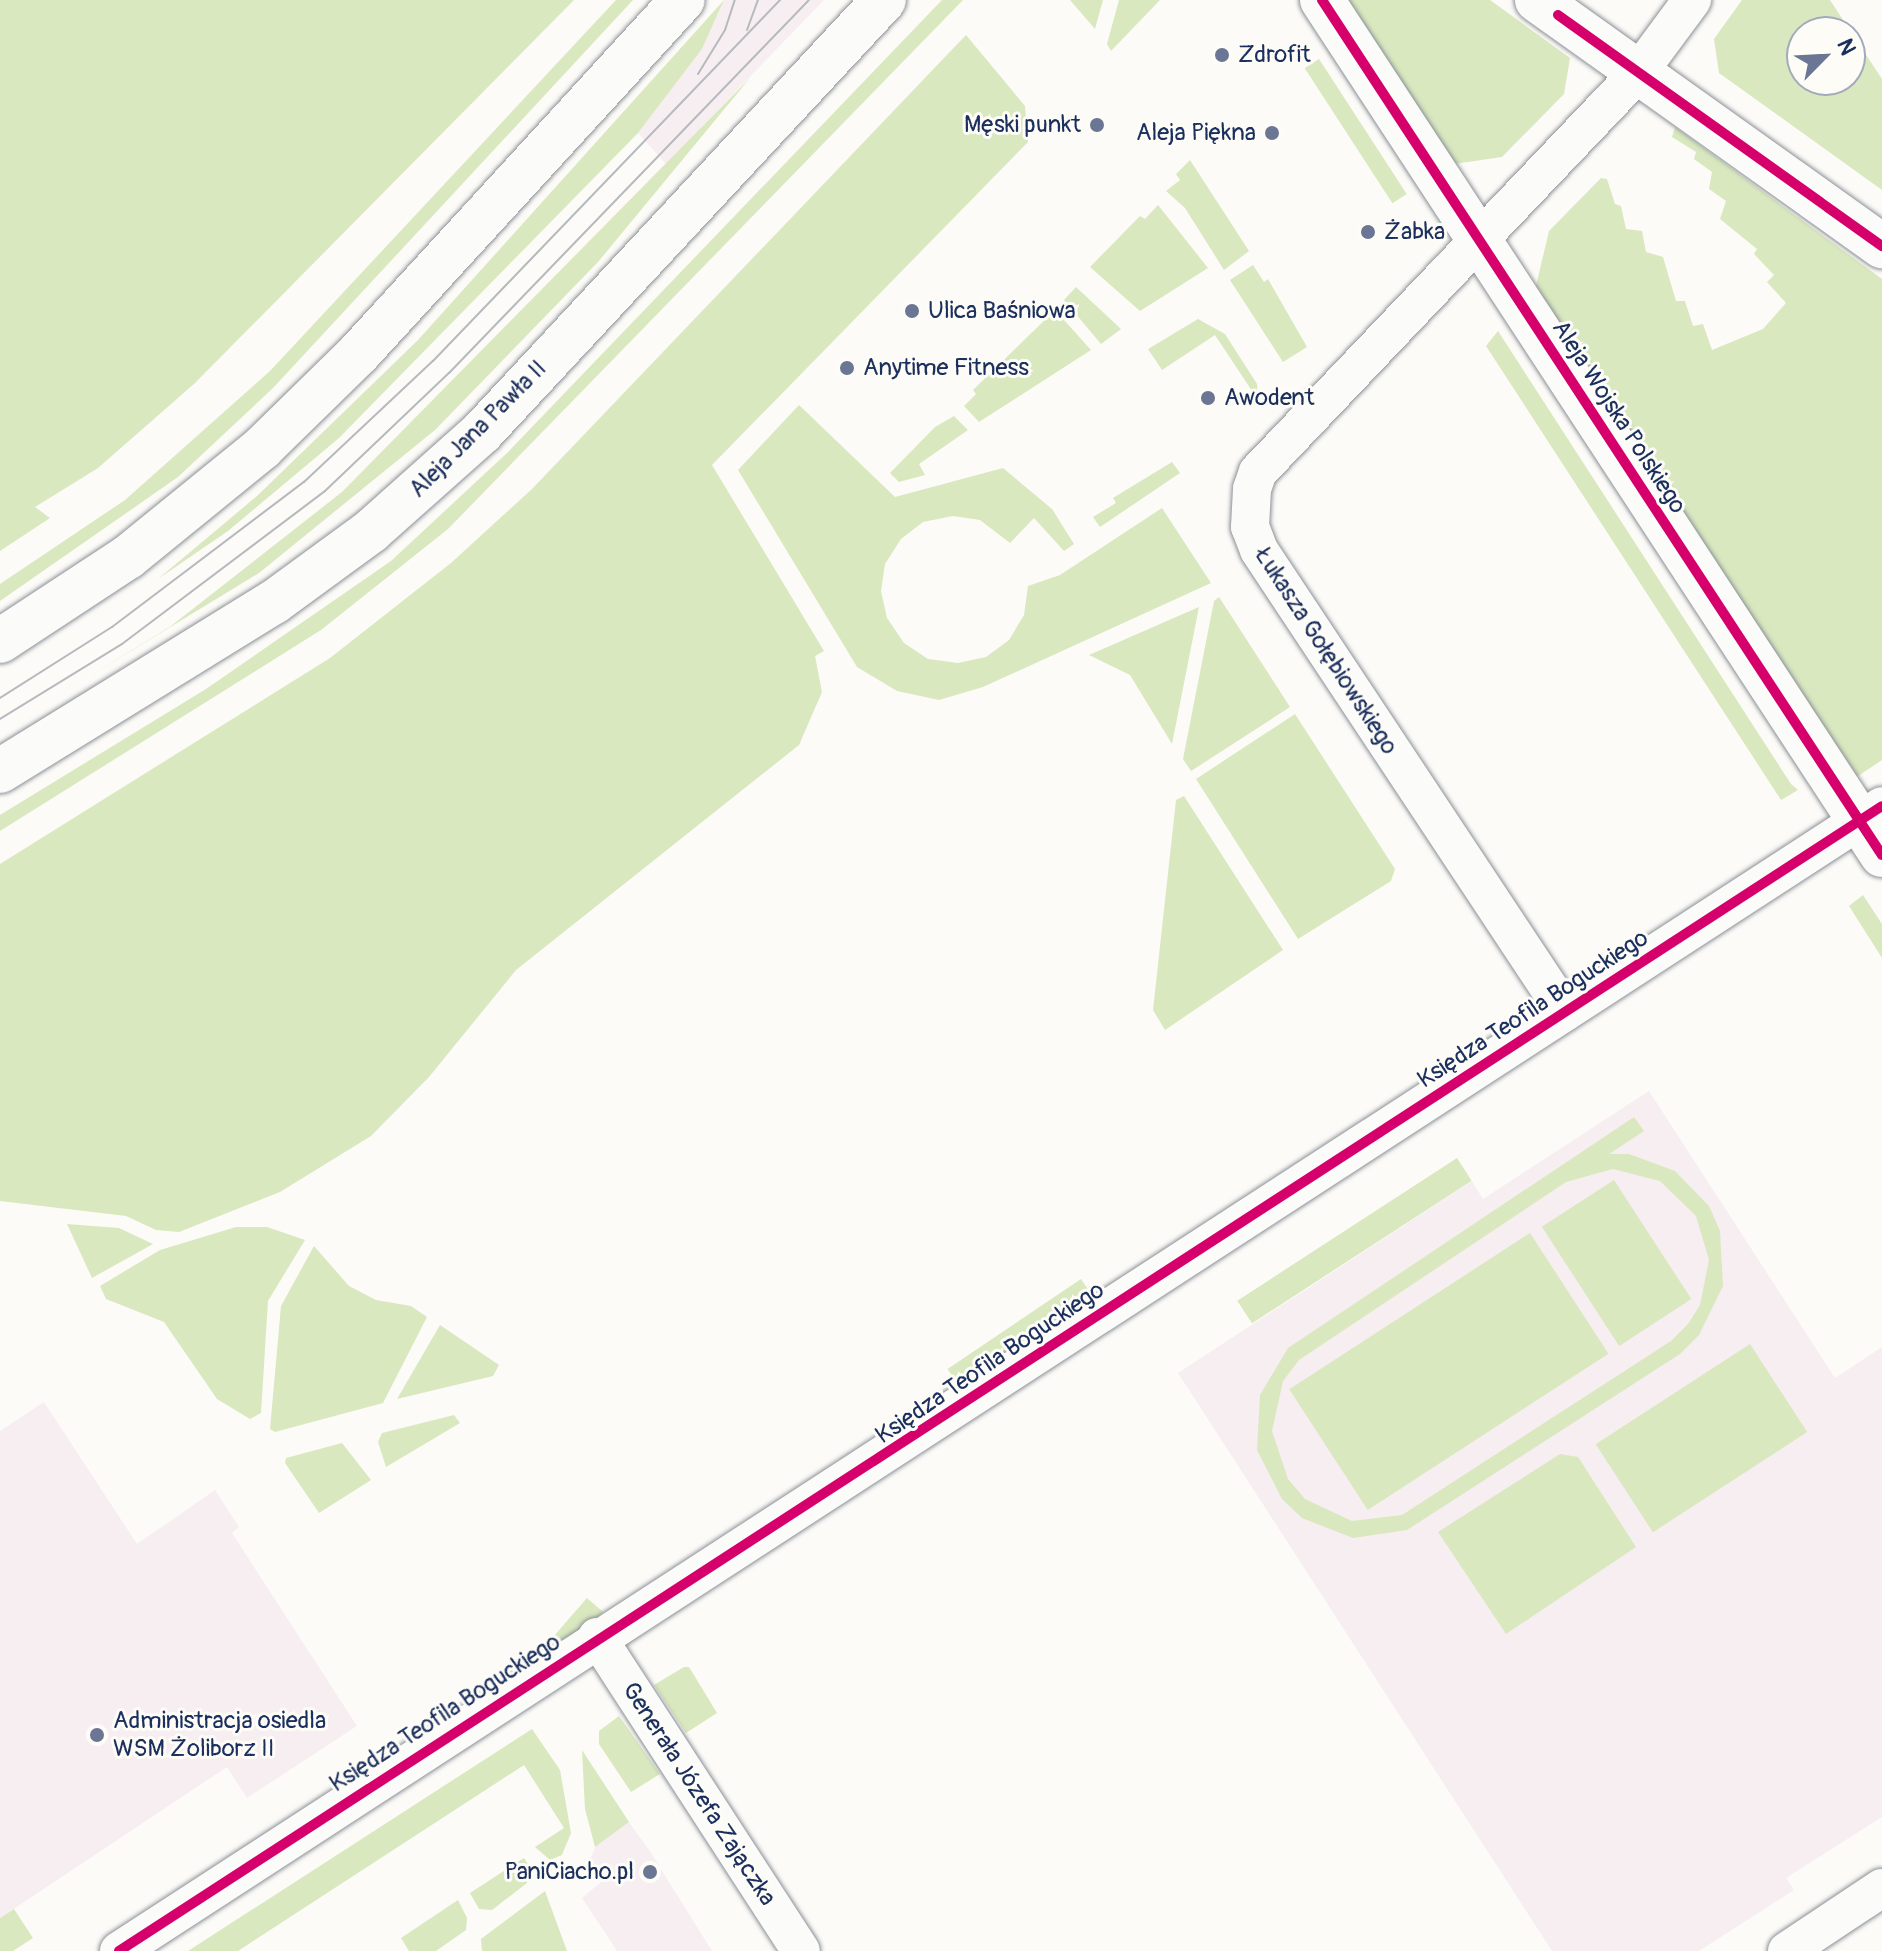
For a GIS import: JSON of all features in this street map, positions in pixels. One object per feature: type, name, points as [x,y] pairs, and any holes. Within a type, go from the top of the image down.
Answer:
[{"type":"main road","points":[[0,641],[128,557],[262,448],[359,353],[683,0]]},
{"type":"main road","name":"Aleja Jana Pawła II","points":[[0,771],[274,602],[371,531],[482,432],[884,0]]},
{"type":"main road","name":"Aleja Wojska Polskiego","points":[[1322,0],[1479,242],[1875,827]]},
{"type":"main road","points":[[1537,0],[1882,246]]},
{"type":"street","name":"Łukasza Gołębiowskiego","points":[[1565,1012],[1285,589],[1250,527],[1258,472],[1638,73],[1692,0]]},
{"type":"street","name":"Księdza Teofila Boguckiego","points":[[119,1951],[597,1637],[861,1473],[1565,1012],[1875,827]]},
{"type":"street","name":"Generała Józefa Zajączka","points":[[597,1637],[801,1951]]},
{"type":"street","points":[[1787,1951],[1882,1888]]},
{"type":"shaded area","points":[[724,0],[824,0],[666,164],[638,133],[702,49]]},
{"type":"shaded area","points":[[1649,1091],[1835,1378],[1882,1347],[1882,1817],[1786,1878],[1794,1890],[1699,1951],[1552,1951],[1178,1373],[1472,1181],[1483,1199]]},
{"type":"shaded area","points":[[44,1402],[137,1544],[215,1490],[239,1527],[232,1533],[357,1726],[247,1798],[227,1767],[0,1918],[0,1431]]},
{"type":"shaded area","points":[[629,1822],[712,1951],[617,1951],[582,1898],[602,1881],[590,1860],[595,1847]]},
{"type":"green space","points":[[0,0],[574,0],[195,383],[98,468],[35,507],[50,518],[0,551]]},
{"type":"green space","points":[[616,0],[633,0],[273,388],[178,477],[0,601],[0,584],[125,500],[270,371]]},
{"type":"green space","points":[[724,0],[702,49],[638,133],[339,438],[228,531],[158,579],[257,496],[418,340]]},
{"type":"green space","points":[[942,0],[963,0],[448,529],[321,630],[0,831],[0,815],[206,689],[391,561],[507,453]]},
{"type":"green space","points":[[1070,0],[1103,0],[1095,29]]},
{"type":"green space","points":[[1119,0],[1160,0],[1111,51],[1107,44]]},
{"type":"green space","points":[[1347,0],[1490,0],[1570,58],[1564,94],[1502,157],[1454,164]]},
{"type":"green space","points":[[1742,0],[1830,0],[1841,16],[1786,16],[1786,96],[1866,96],[1866,55],[1882,79],[1882,190],[1719,73],[1714,39]]},
{"type":"green space","points":[[966,35],[1025,106],[1028,142],[712,465],[824,651],[815,656],[822,692],[799,745],[516,970],[429,1077],[371,1136],[280,1192],[179,1232],[156,1230],[126,1216],[0,1201],[0,864],[330,658],[451,563],[532,489]]},
{"type":"green space","points":[[1319,59],[1407,194],[1392,203],[1305,68]]},
{"type":"green space","points":[[750,78],[598,262],[435,430],[259,573],[85,679],[171,626],[342,492]]},
{"type":"green space","points":[[1675,127],[1882,279],[1882,760],[1858,776],[1846,770],[1535,290],[1549,231],[1601,178],[1607,179],[1615,204],[1621,206],[1626,229],[1642,231],[1646,252],[1663,257],[1676,301],[1685,301],[1693,326],[1703,324],[1712,350],[1763,329],[1786,303],[1767,282],[1774,275],[1754,254],[1757,249],[1720,219],[1726,201],[1709,189],[1712,172],[1694,159],[1696,152],[1672,137]]},
{"type":"green space","points":[[1190,160],[1249,251],[1224,270],[1185,208],[1166,191],[1180,180],[1176,174]]},
{"type":"green space","points":[[1158,205],[1208,268],[1140,311],[1090,267],[1140,216],[1145,219]]},
{"type":"green space","points":[[1253,265],[1264,282],[1268,279],[1307,347],[1283,362],[1230,280]]},
{"type":"green space","points":[[1076,287],[1121,329],[1101,344],[1064,300]]},
{"type":"green space","points":[[1055,310],[1091,350],[979,422],[964,406],[976,394],[973,390]]},
{"type":"green space","points":[[1198,319],[1225,334],[1257,384],[1258,400],[1215,335],[1162,370],[1148,349]]},
{"type":"green space","points":[[1498,331],[1791,784],[1798,790],[1781,800],[1486,346]]},
{"type":"green space","points":[[799,405],[895,497],[1003,468],[1052,509],[1074,544],[1064,551],[1034,518],[1010,543],[980,520],[953,516],[923,522],[901,539],[885,564],[881,591],[887,618],[904,643],[928,659],[958,663],[986,657],[1009,640],[1024,615],[1028,586],[1060,575],[1162,508],[1211,583],[983,687],[939,700],[897,691],[857,667],[738,470]]},
{"type":"green space","points":[[954,416],[968,430],[919,464],[925,475],[899,482],[890,473],[935,427]]},
{"type":"green space","points":[[1172,462],[1180,473],[1100,527],[1093,517],[1116,503],[1113,498]]},
{"type":"green space","points":[[1219,597],[1290,707],[1191,771],[1183,759],[1214,601]]},
{"type":"green space","points":[[1199,607],[1172,744],[1130,675],[1089,655]]},
{"type":"green space","points":[[1295,714],[1395,869],[1391,881],[1298,939],[1196,779]]},
{"type":"green space","points":[[1184,796],[1283,950],[1165,1030],[1153,1010],[1176,800]]},
{"type":"green space","points":[[1863,895],[1882,924],[1882,958],[1849,906]]},
{"type":"green space","points":[[1634,1117],[1644,1131],[1609,1154],[1629,1154],[1675,1171],[1709,1206],[1720,1231],[1723,1286],[1699,1335],[1680,1354],[1407,1530],[1353,1538],[1302,1518],[1282,1499],[1257,1450],[1260,1395],[1288,1348]],"holes":[[[1613,1169],[1660,1181],[1696,1216],[1709,1260],[1700,1305],[1688,1324],[1671,1341],[1402,1515],[1352,1521],[1305,1499],[1288,1479],[1272,1431],[1283,1381],[1299,1360],[1566,1182]]]},
{"type":"green space","points":[[1457,1158],[1472,1181],[1252,1323],[1237,1301]]},
{"type":"green space","points":[[1614,1180],[1691,1299],[1619,1346],[1542,1227]]},
{"type":"green space","points":[[67,1224],[119,1228],[153,1244],[92,1278]]},
{"type":"green space","points":[[236,1227],[267,1227],[305,1240],[268,1301],[261,1413],[250,1419],[217,1399],[164,1322],[106,1299],[100,1286],[160,1250]]},
{"type":"green space","points":[[1530,1233],[1608,1354],[1368,1510],[1289,1389]]},
{"type":"green space","points":[[314,1246],[349,1286],[376,1300],[411,1306],[427,1317],[383,1403],[275,1432],[270,1429],[281,1306]]},
{"type":"green space","points":[[1081,1279],[1093,1297],[960,1387],[948,1369]]},
{"type":"green space","points":[[440,1325],[499,1365],[493,1376],[397,1399]]},
{"type":"green space","points":[[1750,1344],[1807,1432],[1653,1532],[1596,1444]]},
{"type":"green space","points":[[454,1415],[460,1423],[386,1467],[378,1442],[382,1433]]},
{"type":"green space","points":[[342,1443],[371,1480],[319,1513],[285,1463],[286,1458]]},
{"type":"green space","points":[[1560,1454],[1578,1457],[1636,1547],[1506,1634],[1438,1532]]},
{"type":"green space","points":[[587,1598],[603,1612],[544,1680],[528,1666]]},
{"type":"green space","points":[[689,1667],[717,1713],[686,1733],[654,1685]]},
{"type":"green space","points":[[619,1716],[660,1774],[631,1792],[599,1744],[599,1731]]},
{"type":"green space","points":[[532,1729],[560,1770],[571,1833],[562,1855],[550,1860],[535,1847],[564,1828],[524,1765],[238,1951],[188,1951]]},
{"type":"green space","points":[[582,1750],[629,1822],[595,1847],[585,1809]]},
{"type":"green space","points":[[524,1858],[529,1866],[527,1883],[492,1910],[479,1909],[470,1893]]},
{"type":"green space","points":[[545,1891],[567,1951],[482,1951],[481,1939]]},
{"type":"green space","points":[[458,1900],[467,1918],[466,1930],[436,1951],[409,1951],[401,1938]]},
{"type":"green space","points":[[14,1909],[33,1938],[13,1951],[0,1951],[0,1918]]},
{"type":"tram line","points":[[698,74],[725,30],[735,0]]},
{"type":"tram line","points":[[747,30],[758,0]]},
{"type":"tram line","points":[[0,698],[112,627],[304,482],[433,361],[780,0]]},
{"type":"tram line","points":[[0,719],[122,644],[325,491],[449,373],[809,0]]},
{"type":"cycle path","points":[[1322,0],[1882,855]]},
{"type":"cycle path","points":[[1558,15],[1882,246]]},
{"type":"cycle path","points":[[119,1951],[1882,806]]},
{"type":"place","name":"Zdrofit","points":[[1222,55]]},
{"type":"place","name":"Męski punkt","points":[[1097,125]]},
{"type":"place","name":"Aleja Piękna","points":[[1272,133]]},
{"type":"place","name":"Żabka","points":[[1368,232]]},
{"type":"place","name":"Ulica Baśniowa","points":[[912,311]]},
{"type":"place","name":"Anytime Fitness","points":[[847,368]]},
{"type":"place","name":"Awodent","points":[[1208,398]]},
{"type":"place","name":"Administracja osiedla WSM Żoliborz II","points":[[97,1735]]},
{"type":"place","name":"PaniCiacho.pl","points":[[650,1872]]}]
